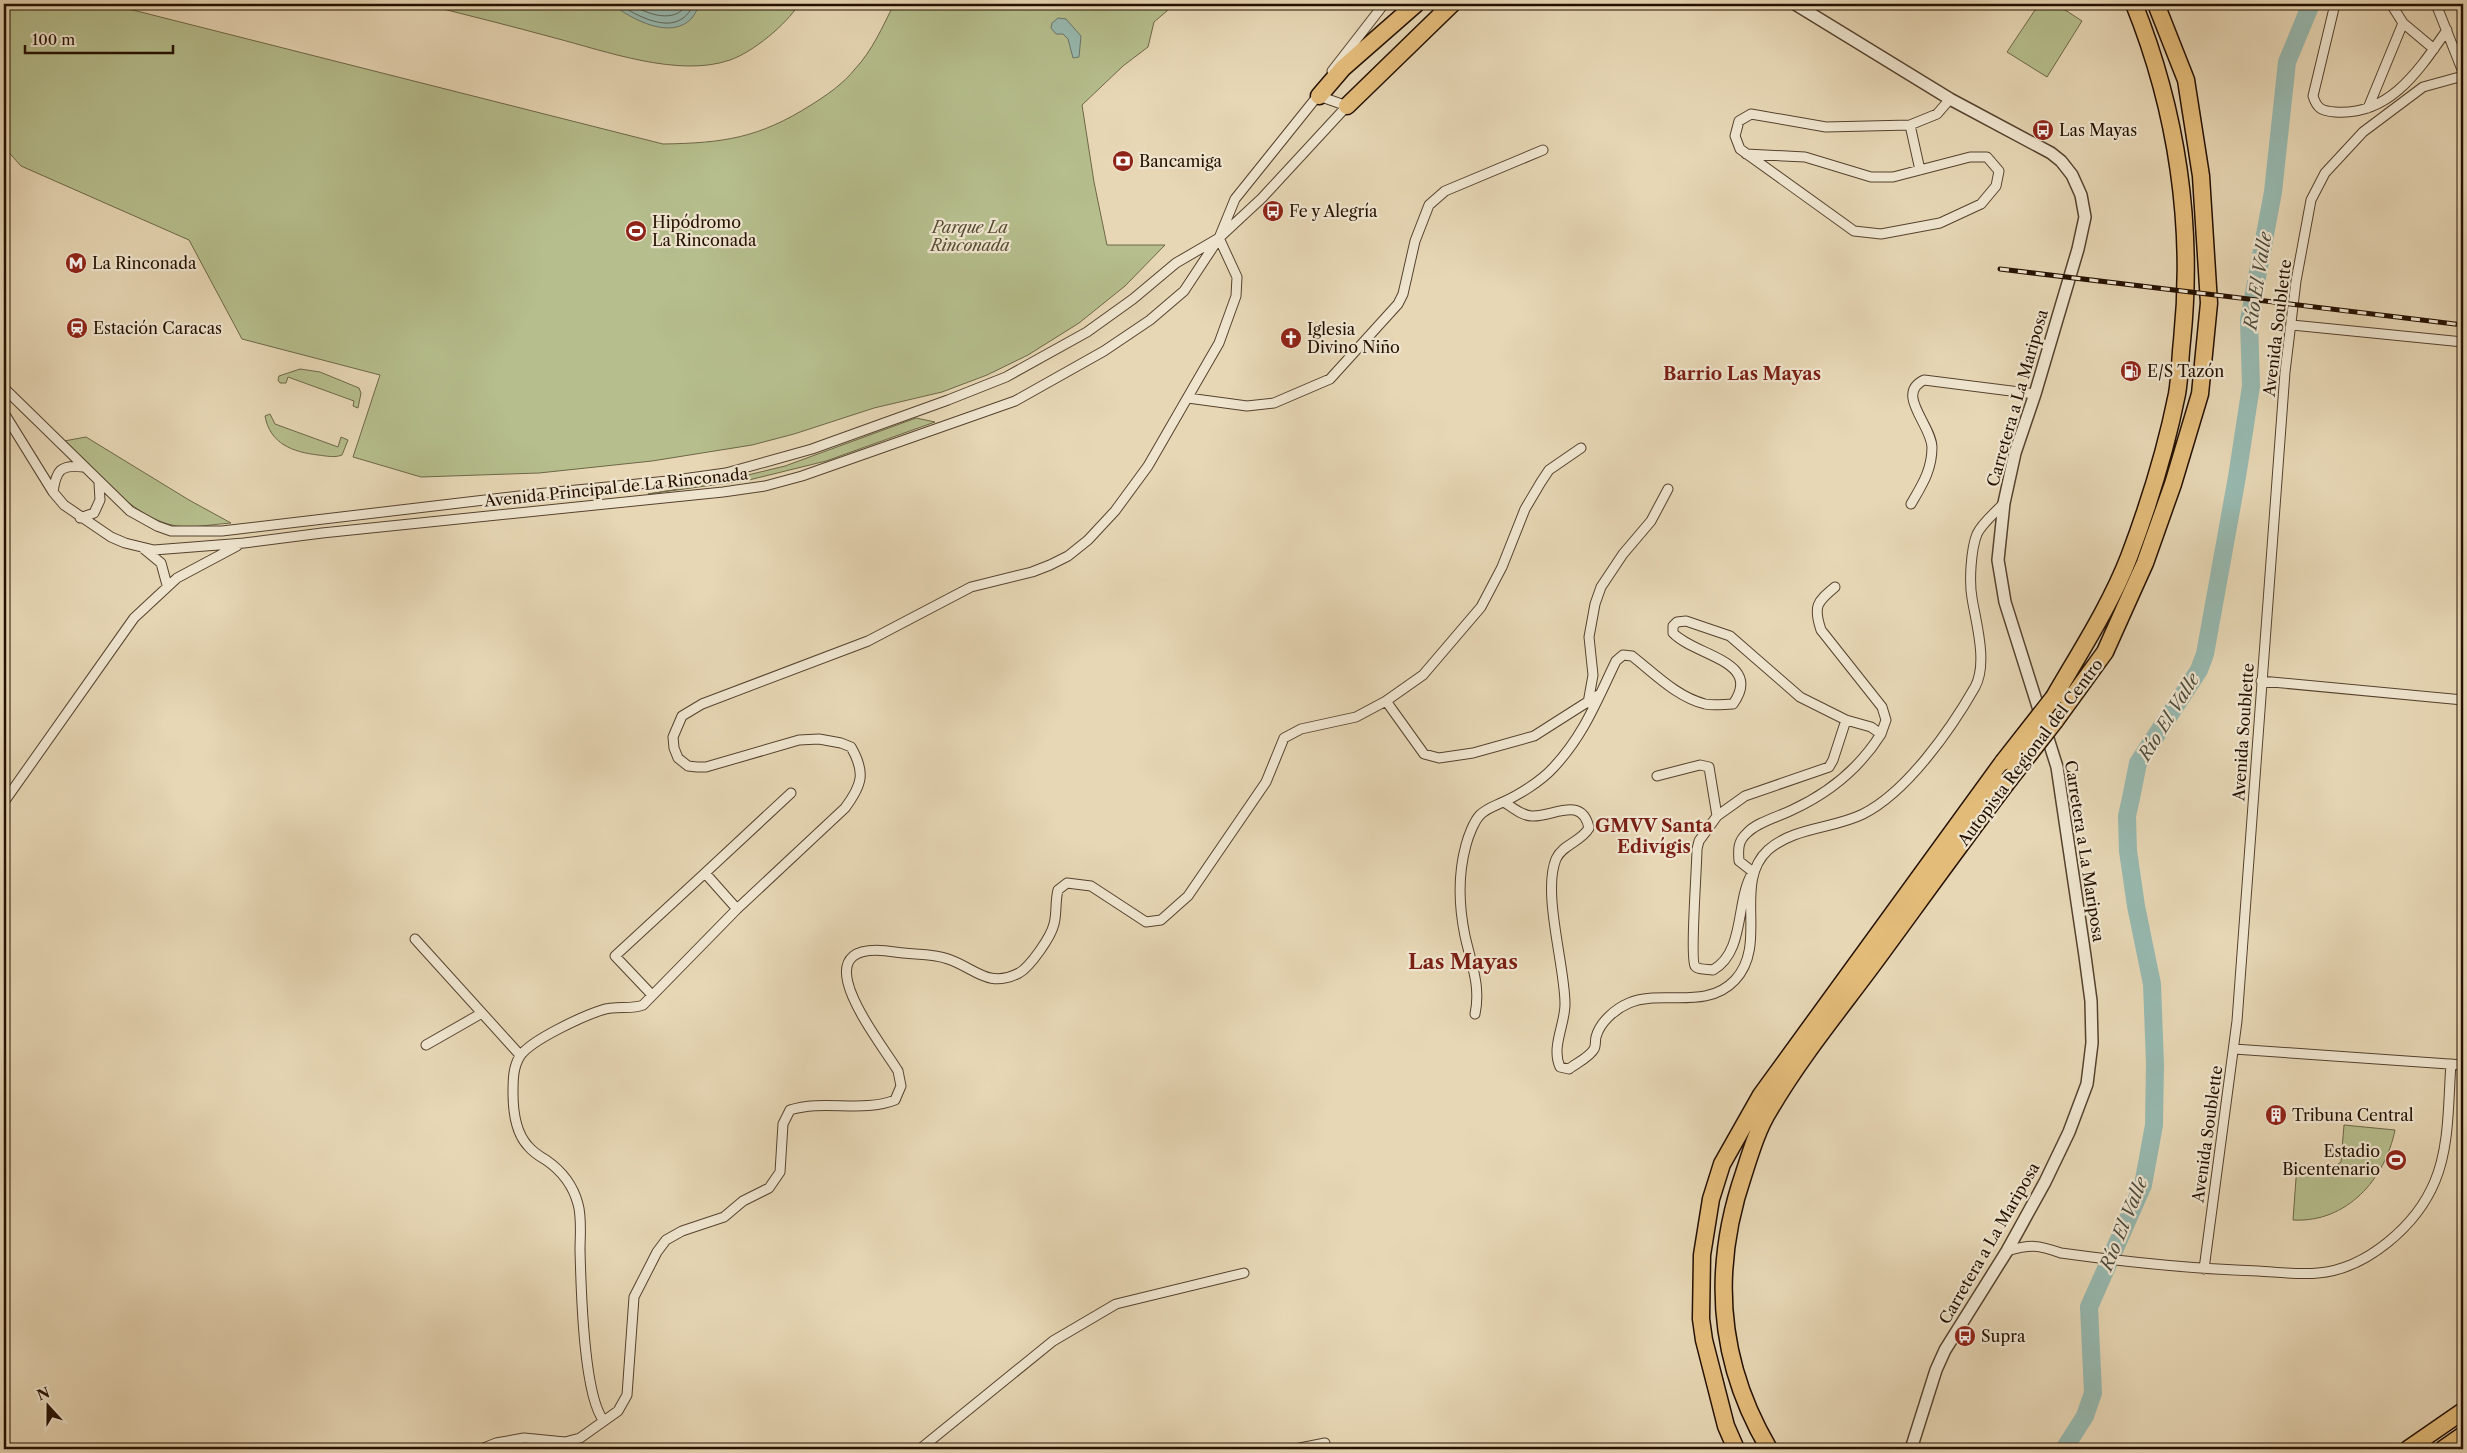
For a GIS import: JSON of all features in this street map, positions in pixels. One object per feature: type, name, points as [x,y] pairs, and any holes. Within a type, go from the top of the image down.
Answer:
[{"type":"highway","points":[[1319,96],[1343,68],[1416,4]]},
{"type":"highway","points":[[1347,106],[1452,4]]},
{"type":"highway","name":"Autopista Regional del Centro","points":[[1736,1449],[1726,1426],[1704,1340],[1702,1319],[1702,1255],[1711,1199],[1722,1164],[1761,1095],[2003,762],[2054,697],[2087,643],[2128,558],[2158,470],[2177,392],[2186,300],[2185,216],[2172,125],[2146,32],[2134,4]]},
{"type":"highway","name":"Autopista Regional del Centro","points":[[1769,1449],[1744,1399],[1734,1369],[1726,1325],[1723,1261],[1725,1243],[1739,1188],[1754,1144],[1770,1109],[1823,1031],[2105,652],[2145,563],[2200,394],[2208,303],[2201,176],[2186,80],[2156,4]]},
{"type":"highway","points":[[1704,1340],[1700,1356],[1702,1375],[1716,1429],[1725,1449]]},
{"type":"highway","points":[[2408,1449],[2463,1411]]},
{"type":"highway","points":[[2443,1449],[2463,1435]]},
{"type":"street","name":"Avenida Principal de La Rinconada","points":[[4,413],[53,492],[64,505],[80,518],[110,537],[154,550],[244,543],[322,533],[724,492],[765,486],[802,476],[1015,401],[1061,377],[1142,325],[1184,291],[1219,238],[1236,199],[1319,96],[1337,63],[1384,4]]},
{"type":"street","name":"Carretera a La Mariposa","points":[[1795,4],[1950,99],[2051,153],[2061,161],[2072,175],[2081,195],[2085,217],[2078,249],[2035,394],[2015,453],[2004,503],[1998,560],[2005,602],[2057,767],[2087,974],[2092,1043],[2087,1084],[2069,1132],[2045,1182],[2007,1251],[1945,1350],[1936,1370],[1911,1449]]},
{"type":"street","points":[[2335,4],[2313,96],[2316,106],[2324,111],[2342,112],[2378,105],[2401,89],[2447,30]]},
{"type":"street","points":[[2391,4],[2403,23],[2434,49]]},
{"type":"street","points":[[2436,4],[2463,72]]},
{"type":"street","points":[[2368,108],[2403,23]]},
{"type":"street","name":"Avenida Soublette","points":[[2204,1269],[2234,1049],[2285,372],[2296,281],[2311,200],[2325,173],[2363,132],[2423,87],[2463,76]]},
{"type":"street","points":[[1319,96],[1347,106]]},
{"type":"street","points":[[1746,154],[1805,157],[1871,177],[1893,177],[1970,157],[1987,157],[1999,171],[1996,186],[1981,204],[1940,223],[1882,234],[1854,231],[1746,154],[1740,149],[1735,136],[1739,121],[1751,114],[1826,126],[1910,125],[1937,114],[1950,99]]},
{"type":"street","name":"Avenida Principal de La Rinconada","points":[[4,388],[57,438],[99,483],[130,511],[171,531],[222,531],[726,473],[812,449],[1006,377],[1087,332],[1133,299],[1176,263],[1219,238],[1262,198],[1347,106]]},
{"type":"street","points":[[1910,125],[1920,170]]},
{"type":"street","points":[[1188,398],[1247,406],[1274,403],[1330,379],[1398,304],[1403,294],[1415,242],[1429,205],[1446,191],[1543,150]]},
{"type":"street","points":[[604,1421],[598,1414],[592,1396],[581,1300],[579,1206],[569,1182],[561,1171],[528,1146],[519,1132],[513,1104],[513,1073],[520,1055],[555,1031],[603,1010],[621,1007],[636,1008],[643,1005],[736,910],[844,808],[857,791],[862,773],[851,748],[819,739],[799,740],[706,767],[688,766],[678,758],[674,748],[673,737],[682,716],[714,699],[868,641],[971,587],[1032,572],[1068,556],[1088,540],[1115,511],[1148,466],[1219,343],[1236,296],[1237,277],[1219,238]]},
{"type":"street","points":[[2292,325],[2463,342]]},
{"type":"street","points":[[1911,504],[1930,471],[1932,447],[1929,430],[1914,407],[1913,390],[1917,384],[1924,380],[2035,394]]},
{"type":"street","points":[[482,1449],[496,1443],[524,1438],[565,1442],[580,1438],[618,1412],[627,1395],[634,1297],[657,1252],[666,1240],[682,1231],[724,1217],[743,1201],[769,1188],[780,1172],[783,1124],[790,1110],[806,1105],[879,1106],[895,1100],[901,1086],[898,1071],[847,988],[846,970],[850,959],[862,951],[882,949],[948,959],[986,978],[1018,974],[1029,967],[1054,925],[1058,890],[1067,883],[1091,886],[1146,922],[1162,920],[1188,896],[1261,790],[1284,738],[1301,729],[1356,717],[1386,701],[1423,675],[1481,607],[1502,567],[1525,509],[1540,482],[1549,470],[1581,448]]},
{"type":"street","points":[[53,492],[55,477],[59,472],[72,466],[83,467]]},
{"type":"street","points":[[80,518],[94,513],[98,507],[99,483]]},
{"type":"street","points":[[1588,703],[1593,675],[1589,637],[1598,595],[1624,554],[1651,521],[1668,489]]},
{"type":"street","points":[[1846,720],[1834,760],[1829,767],[1744,796],[1717,816],[1699,841],[1692,949],[1694,965],[1697,968],[1713,970],[1726,960],[1734,941],[1741,913],[1745,884],[1766,852],[1778,843],[1797,834],[1827,827],[1863,814],[1898,789],[1925,760],[1959,712],[1976,685],[1980,670],[1979,634],[1971,596],[1971,566],[1978,533],[2004,503]]},
{"type":"street","points":[[4,802],[134,618],[168,585],[205,562],[244,543]]},
{"type":"street","points":[[142,547],[161,563],[168,585]]},
{"type":"street","points":[[1753,872],[1740,861],[1738,848],[1745,835],[1749,831],[1807,803],[1837,784],[1867,756],[1881,734],[1886,720],[1882,708],[1821,630],[1817,610],[1819,600],[1835,586]]},
{"type":"street","points":[[1476,1014],[1478,1004],[1476,972],[1461,915],[1460,882],[1466,845],[1478,816],[1489,807],[1504,802],[1551,770],[1566,753],[1590,719],[1616,660],[1623,654],[1632,656],[1679,692],[1692,699],[1708,704],[1733,704],[1743,688],[1739,673],[1720,659],[1680,640],[1673,633],[1673,626],[1677,622],[1686,621],[1730,636],[1800,697],[1846,720],[1871,727],[1881,734]]},
{"type":"street","points":[[2261,681],[2463,700]]},
{"type":"street","points":[[1386,701],[1424,754],[1439,758],[1473,754],[1534,736],[1600,694]]},
{"type":"street","points":[[1657,776],[1700,765],[1708,767],[1717,816]]},
{"type":"street","points":[[652,995],[615,956],[790,794]]},
{"type":"street","points":[[1504,802],[1523,814],[1532,816],[1571,809],[1582,813],[1587,820],[1589,828],[1584,836],[1562,850],[1556,860],[1552,888],[1565,1005],[1555,1058],[1560,1067],[1568,1069],[1594,1050],[1600,1027],[1616,1010],[1631,1002],[1695,998],[1713,994],[1734,981],[1747,960],[1752,935],[1753,872]]},
{"type":"street","points":[[705,873],[736,910]]},
{"type":"street","points":[[415,939],[520,1055]]},
{"type":"street","points":[[426,1045],[482,1013]]},
{"type":"street","points":[[2234,1049],[2463,1065]]},
{"type":"street","points":[[2007,1251],[2029,1245],[2040,1246],[2061,1253],[2204,1269],[2319,1273],[2349,1265],[2374,1253],[2391,1241],[2406,1226],[2435,1182],[2445,1137],[2451,1064]]},
{"type":"street","points":[[920,1449],[1052,1341],[1116,1304],[1244,1273]]},
{"type":"street","points":[[1295,1449],[1325,1444]]},
{"type":"green space","name":"Hipódromo La Rinconada","points":[[4,4],[109,4],[663,144],[705,142],[740,137],[775,125],[811,105],[840,84],[861,62],[877,38],[894,4],[1175,4],[1154,22],[1148,47],[1123,66],[1082,105],[1094,182],[1107,245],[1165,245],[1125,286],[1079,323],[1028,355],[987,375],[942,392],[874,408],[794,434],[752,445],[652,461],[539,473],[421,477],[353,457],[380,375],[242,339],[189,240],[21,166],[4,147]]},
{"type":"green space","points":[[423,4],[799,4],[778,29],[749,51],[730,60],[710,65],[688,66],[642,61]]},
{"type":"green space","points":[[2039,4],[2056,4],[2082,21],[2047,77],[2007,52]]},
{"type":"green space","points":[[300,369],[320,372],[359,388],[361,393],[358,408],[353,406],[354,401],[288,377],[286,383],[280,383],[278,380],[279,376]]},
{"type":"green space","points":[[270,414],[275,424],[338,447],[341,437],[348,440],[342,455],[309,454],[284,445],[277,440],[268,426],[265,416]]},
{"type":"green space","points":[[916,418],[935,422],[826,461],[749,480],[648,494],[719,482],[785,466]]},
{"type":"green space","points":[[86,437],[189,500],[231,523],[185,527],[168,524],[134,507],[104,481],[64,441]]},
{"type":"green space","points":[[2344,1125],[2395,1130],[2390,1148],[2382,1165],[2373,1181],[2346,1206],[2330,1214],[2312,1219],[2293,1220],[2297,1165],[2334,1167],[2341,1162]]},
{"type":"water","points":[[612,4],[700,4],[692,18],[683,25],[673,28],[662,28],[640,21]]},
{"type":"water","points":[[1058,18],[1066,19],[1081,36],[1079,57],[1073,58],[1068,39],[1063,34],[1056,34],[1051,28],[1052,23]]},
{"type":"waterway","name":"Río El Valle","points":[[2064,1449],[2085,1416],[2093,1393],[2089,1307],[2143,1185],[2154,1125],[2155,1064],[2152,984],[2136,906],[2128,851],[2127,816],[2138,763],[2199,670],[2205,654],[2237,477],[2251,386],[2249,320],[2273,192],[2287,62],[2311,4]]},
{"type":"railway","points":[[2000,269],[2463,325]]},
{"type":"place","name":"Las Mayas","points":[[2043,130]]},
{"type":"place","name":"Bancamiga","points":[[1123,161]]},
{"type":"place","name":"Fe y Alegría","points":[[1273,211]]},
{"type":"place","name":"Hipódromo La Rinconada","points":[[636,231]]},
{"type":"place","name":"La Rinconada","points":[[76,263]]},
{"type":"place","name":"Estación Caracas","points":[[77,328]]},
{"type":"place","name":"Iglesia Divino Niño","points":[[1291,338]]},
{"type":"place","name":"E/S Tazón","points":[[2131,371]]},
{"type":"place","name":"Tribuna Central","points":[[2276,1115]]},
{"type":"place","name":"Estadio Bicentenario","points":[[2396,1160]]},
{"type":"place","name":"Supra","points":[[1965,1336]]},
{"type":"district","name":"Barrio Las Mayas","points":[[1742,374]]},
{"type":"district","name":"GMVV Santa Edivígis","points":[[1654,836]]},
{"type":"district","name":"Las Mayas","points":[[1463,962]]},
{"type":"park label","name":"Parque La Rinconada","points":[[970,236]]}]
